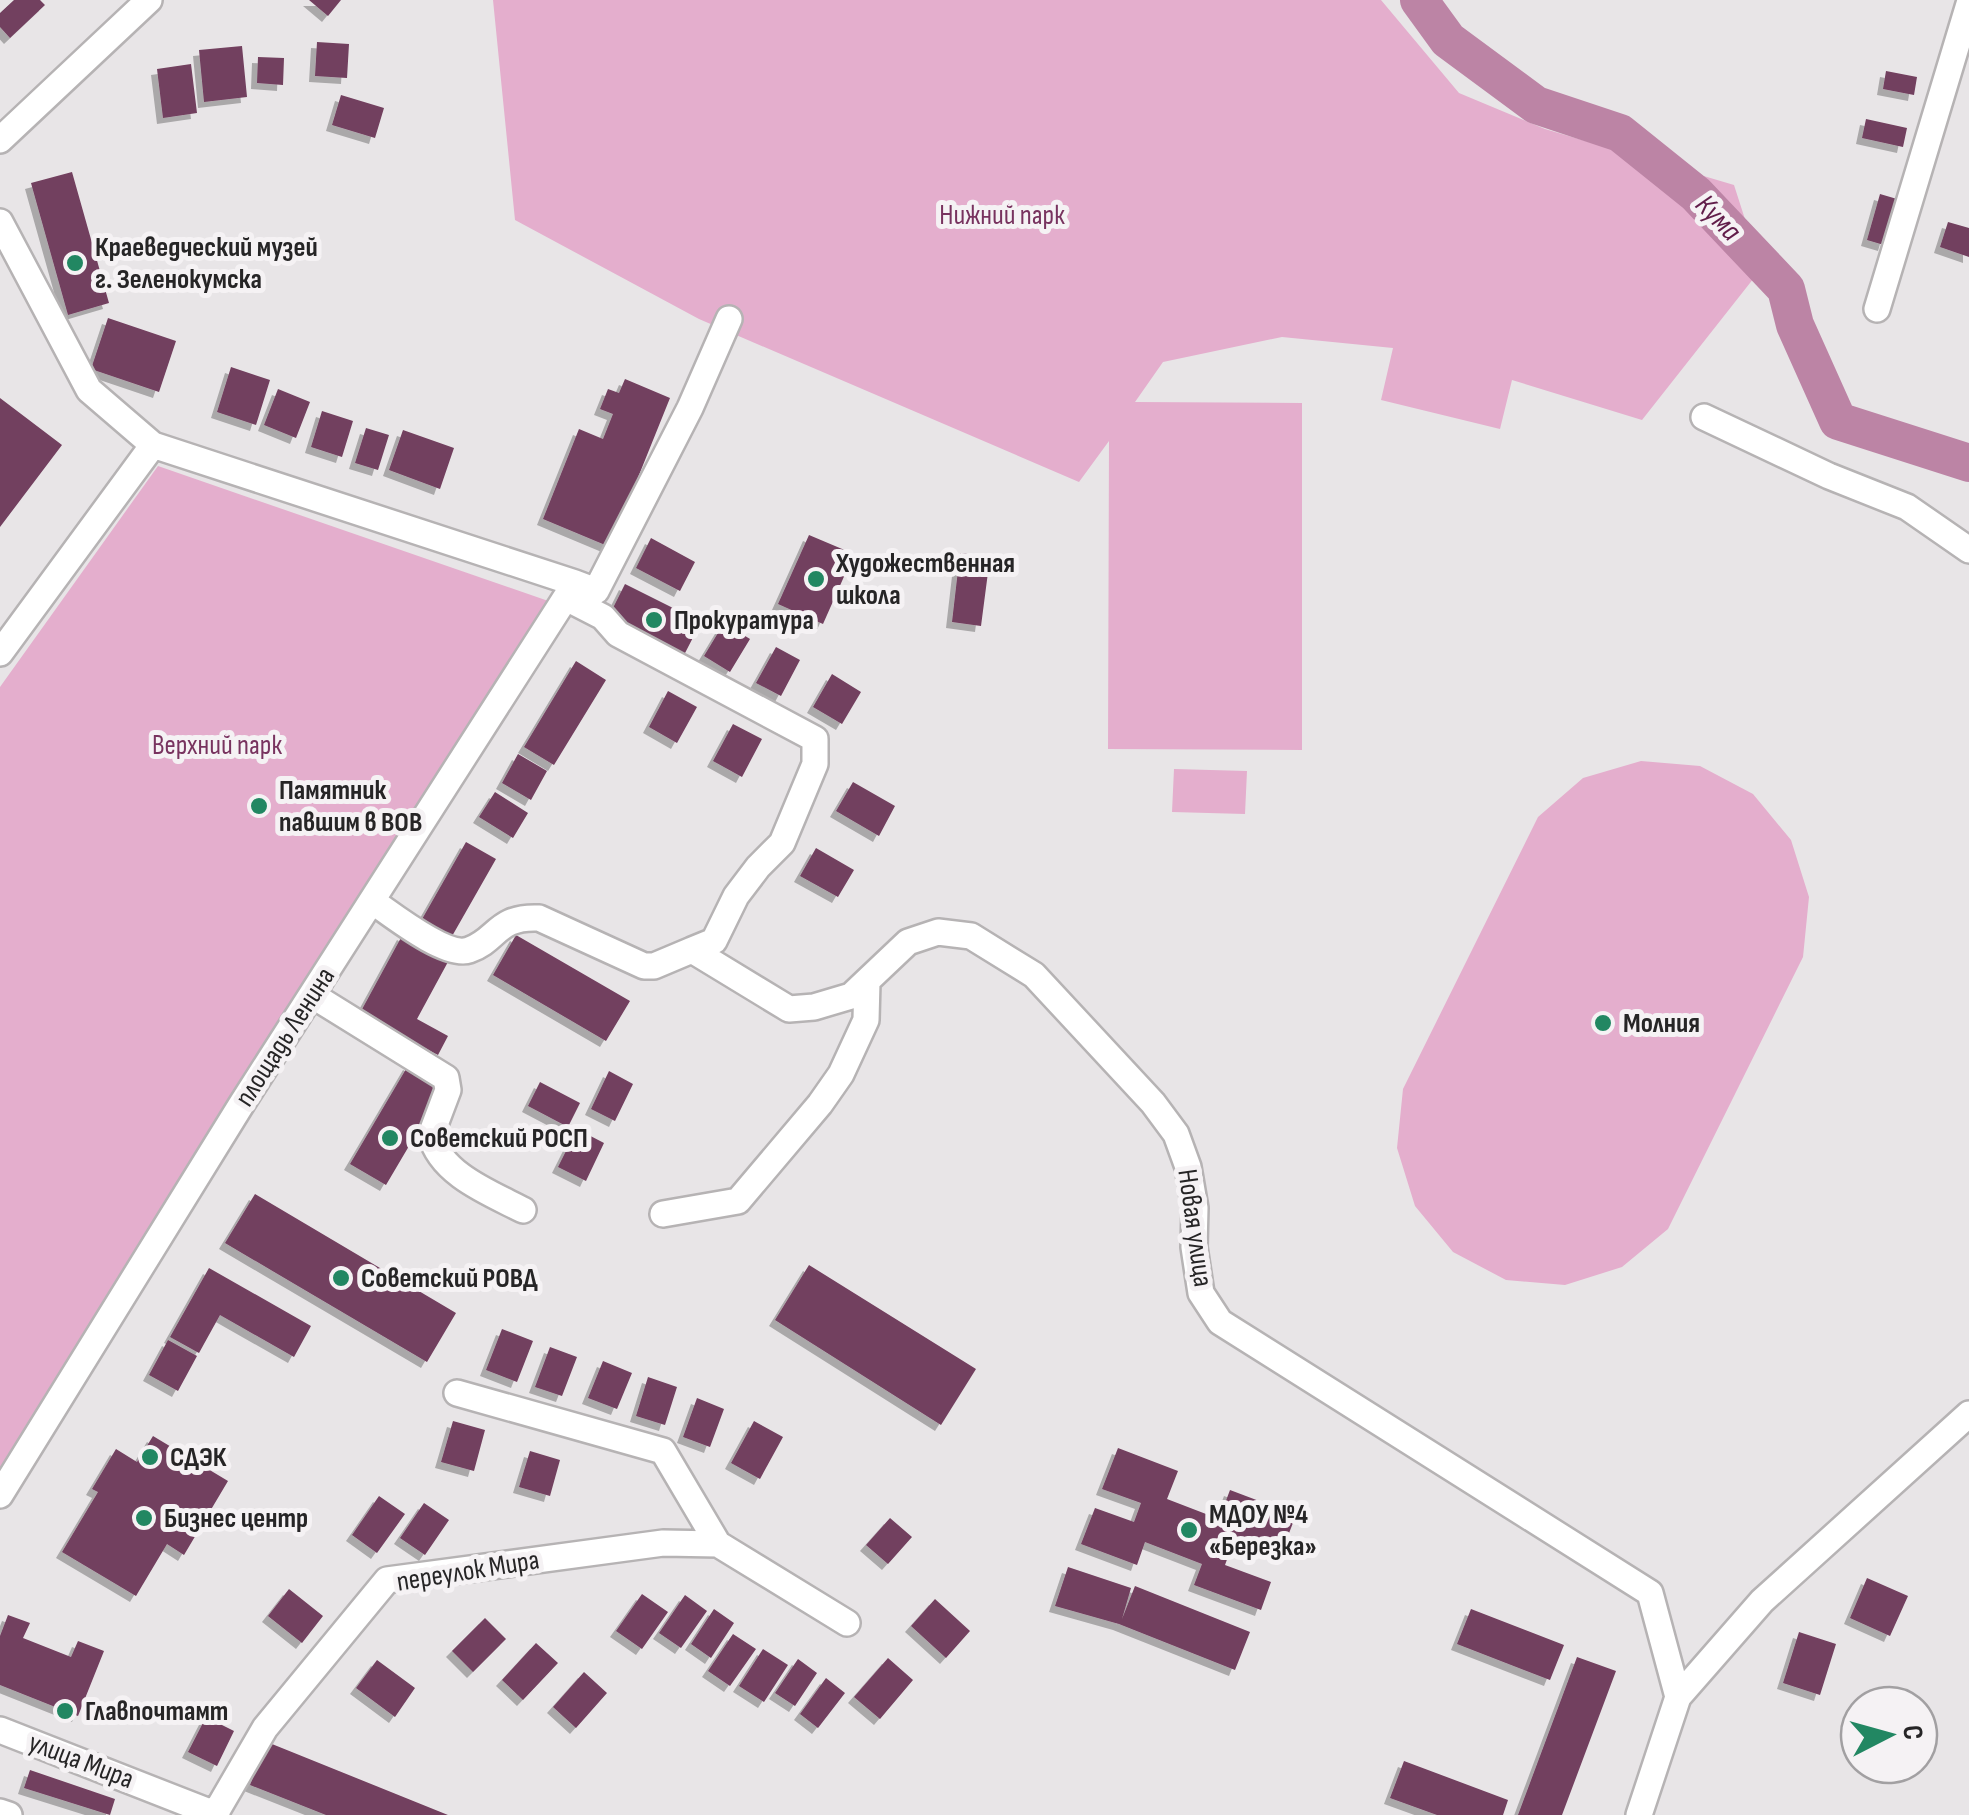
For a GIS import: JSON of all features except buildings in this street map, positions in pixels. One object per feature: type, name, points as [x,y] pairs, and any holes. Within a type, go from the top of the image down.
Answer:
[{"type":"street","points":[[0,140],[149,0]]},
{"type":"street","points":[[1877,309],[1969,4]]},
{"type":"street","points":[[0,222],[89,390],[153,446],[570,590],[596,591],[690,408],[728,319]]},
{"type":"street","points":[[1704,417],[1907,507],[1969,550]]},
{"type":"street","points":[[0,653],[153,446]]},
{"type":"street","points":[[372,901],[404,924],[456,950],[469,950],[513,920],[538,918],[644,966],[664,963],[714,941],[736,896],[782,843],[815,764],[815,738],[618,634],[570,590]]},
{"type":"street","name":"площадь Ленина","points":[[0,1495],[570,590]]},
{"type":"street","name":"Новая улица","points":[[692,950],[788,1009],[852,996],[908,942],[938,932],[971,936],[1034,976],[1153,1103],[1176,1134],[1188,1167],[1195,1208],[1194,1248],[1200,1292],[1220,1322],[1650,1594],[1678,1697]]},
{"type":"street","points":[[663,1214],[738,1201],[842,1074],[866,1020],[867,982]]},
{"type":"street","points":[[312,995],[446,1078],[448,1090],[431,1135],[439,1156],[472,1184],[523,1210]]},
{"type":"street","points":[[458,1393],[663,1451],[718,1544],[847,1622]]},
{"type":"street","points":[[1639,1815],[1678,1697],[1762,1600],[1969,1414]]},
{"type":"street","name":"переулок Мира","points":[[216,1814],[265,1728],[387,1580],[664,1543],[718,1544]]},
{"type":"street","name":"улица Мира","points":[[0,1730],[216,1814]]},
{"type":"street","points":[[0,1812],[9,1815]]},
{"type":"green space","name":"Нижний парк","points":[[493,0],[1381,0],[1459,93],[1545,129],[1734,185],[1761,269],[1642,420],[1512,380],[1500,429],[1381,400],[1393,348],[1282,337],[1163,362],[1135,402],[1302,403],[1302,750],[1108,749],[1109,441],[1079,482],[699,319],[515,220]]},
{"type":"green space","name":"Верхний парк","points":[[158,466],[557,604],[0,1478],[0,687]]},
{"type":"green space","name":"Молния","points":[[1641,761],[1700,766],[1753,794],[1791,840],[1809,897],[1803,957],[1668,1229],[1622,1267],[1565,1285],[1506,1280],[1453,1252],[1415,1206],[1397,1148],[1403,1089],[1538,817],[1583,778]]},
{"type":"green space","points":[[1174,769],[1247,771],[1245,814],[1172,812]]},
{"type":"waterway","name":"Кума","points":[[1419,0],[1448,40],[1536,105],[1620,133],[1696,194],[1786,289],[1795,325],[1838,421],[1969,463]]},
{"type":"place","name":"Краеведческий музей г. Зеленокумска","points":[[75,263]]},
{"type":"place","name":"Художественная школа","points":[[816,579]]},
{"type":"place","name":"Прокуратура","points":[[654,620]]},
{"type":"place","name":"Памятник павшим в ВОВ","points":[[259,806]]},
{"type":"place","name":"Молния","points":[[1603,1023]]},
{"type":"place","name":"Советский РОСП","points":[[390,1138]]},
{"type":"place","name":"Советский РОВД","points":[[341,1278]]},
{"type":"place","name":"СДЭК","points":[[150,1457]]},
{"type":"place","name":"Бизнес центр","points":[[144,1518]]},
{"type":"place","name":"МДОУ №4 «Березка»","points":[[1189,1530]]},
{"type":"place","name":"Главпочтамт","points":[[65,1711]]}]
